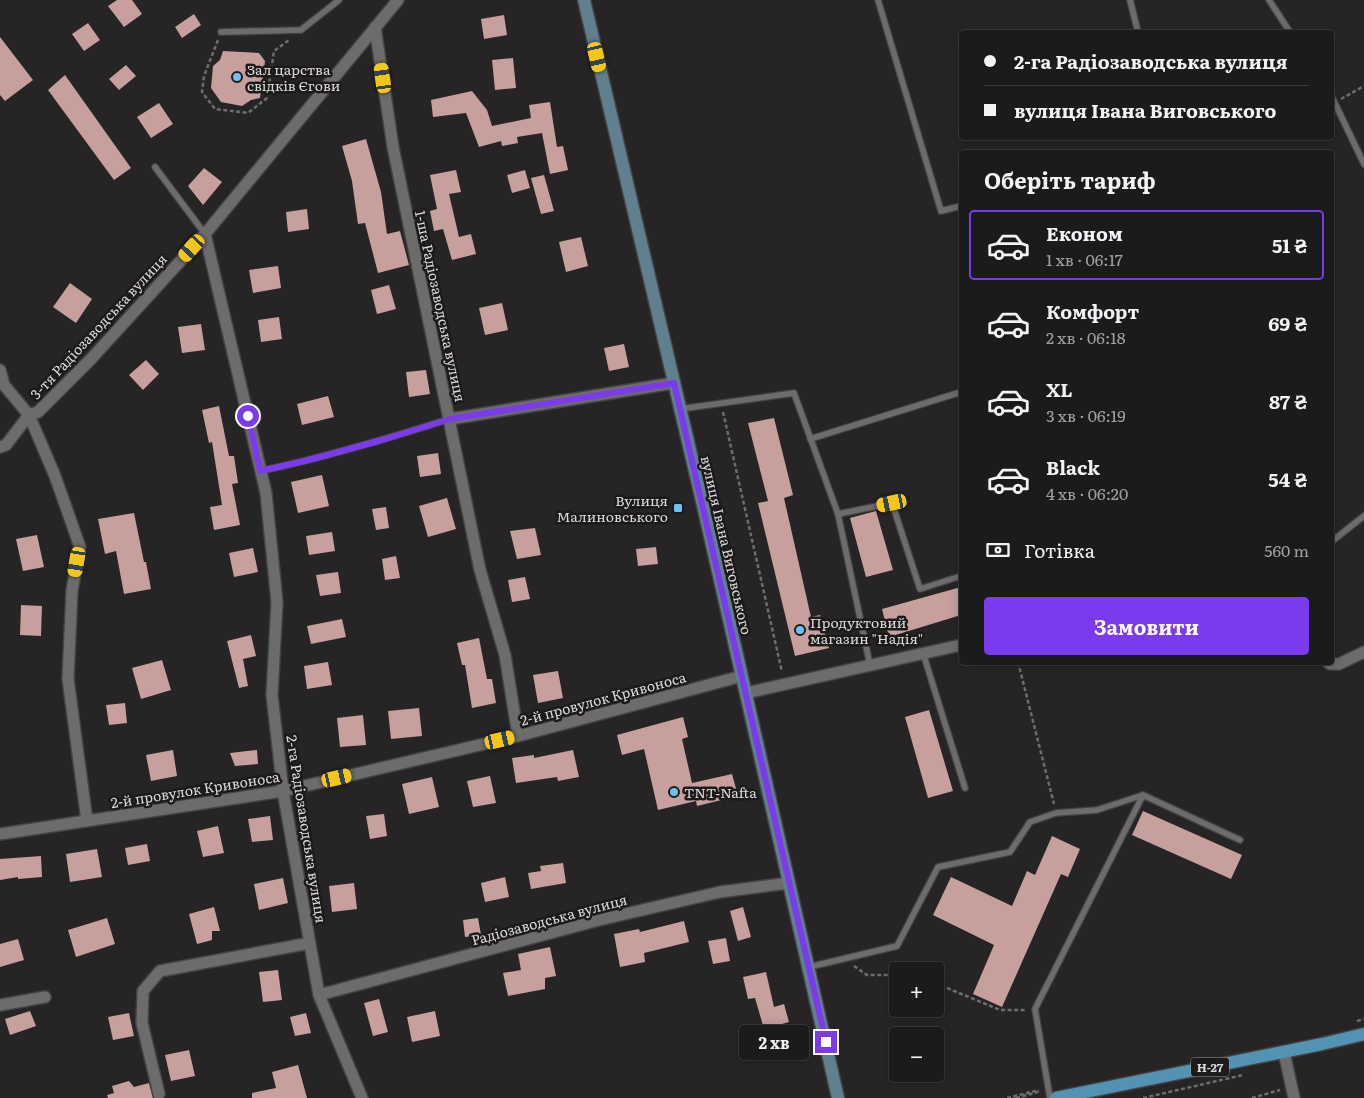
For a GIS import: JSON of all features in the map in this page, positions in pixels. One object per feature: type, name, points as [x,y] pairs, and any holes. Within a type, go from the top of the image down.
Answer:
[{"type":"main road","name":"Н-27","points":[[1056,1098],[1364,1034]]},
{"type":"street","name":"3-тя Радіозаводська вулиця","points":[[0,446],[6,445],[29,415],[38,412],[91,359],[205,234],[398,0]]},
{"type":"street","name":"вулиця Івана Виговського","points":[[584,0],[790,883],[838,1098]]},
{"type":"street","name":"1-ша Радіозаводська вулиця","points":[[375,27],[393,147],[480,570],[505,655],[518,736]]},
{"type":"street","name":"2-га Радіозаводська вулиця","points":[[205,234],[266,493],[277,602],[272,695],[283,791],[319,995],[362,1098]]},
{"type":"street","points":[[0,370],[4,385],[29,415],[55,476],[80,547],[72,590],[68,679],[87,821]]},
{"type":"street","points":[[450,419],[674,383]]},
{"type":"street","points":[[746,693],[959,645]]},
{"type":"street","points":[[1334,664],[1339,664],[1364,652]]},
{"type":"street","name":"2-й провулок Кривоноса","points":[[0,834],[283,791],[518,736],[742,676]]},
{"type":"street","name":"Радіозаводська вулиця","points":[[319,995],[599,920],[720,892],[790,883]]},
{"type":"street","points":[[159,1094],[142,1023],[143,991],[160,971],[310,943]]},
{"type":"street","points":[[0,1005],[45,997]]},
{"type":"street","points":[[1284,1052],[1292,1093]]},
{"type":"lane","points":[[221,32],[301,30],[339,0]]},
{"type":"lane","points":[[878,0],[941,211],[959,206]]},
{"type":"lane","points":[[1130,0],[1138,30]]},
{"type":"lane","points":[[1269,0],[1289,30]]},
{"type":"lane","points":[[1334,99],[1364,164]]},
{"type":"lane","points":[[155,167],[205,234]]},
{"type":"lane","points":[[680,408],[794,393],[838,514],[870,665]]},
{"type":"lane","points":[[810,439],[959,393]]},
{"type":"lane","points":[[260,471],[309,460],[450,419]]},
{"type":"lane","points":[[838,514],[892,503],[920,589],[959,577]]},
{"type":"lane","points":[[1334,540],[1364,516]]},
{"type":"lane","points":[[923,653],[965,788]]},
{"type":"lane","points":[[1050,1098],[1035,1010],[1143,795]]},
{"type":"lane","points":[[809,968],[897,946],[938,867],[1010,852],[1030,822],[1056,813],[1097,810],[1143,795],[1240,840]]},
{"type":"path","points":[[221,32],[204,76],[202,92],[215,109],[248,114],[268,98],[274,51],[301,30]]},
{"type":"path","points":[[1336,102],[1364,86]]},
{"type":"path","points":[[721,403],[785,684]]},
{"type":"path","points":[[1019,665],[1056,813]]},
{"type":"path","points":[[843,959],[867,975],[889,975]]},
{"type":"path","points":[[944,987],[1000,1010],[1035,1010]]},
{"type":"path","points":[[1007,1098],[1047,1088]]},
{"type":"path","points":[[1252,1098],[1292,1093]]},
{"type":"path","points":[[1016,1098],[1034,1094]]},
{"type":"building","points":[[117,0],[132,0],[142,14],[124,27],[108,6]]},
{"type":"building","points":[[194,14],[201,25],[182,38],[175,27]]},
{"type":"building","points":[[504,15],[507,35],[484,39],[481,19]]},
{"type":"building","points":[[88,23],[100,40],[84,51],[72,34]]},
{"type":"building","points":[[0,37],[33,80],[5,101],[0,95]]},
{"type":"building","name":"Зал царства свідків Єгови","points":[[223,51],[259,53],[265,61],[260,98],[251,100],[242,106],[221,102],[211,88],[213,66],[220,60]]},
{"type":"building","points":[[513,58],[516,88],[495,90],[492,60]]},
{"type":"building","points":[[126,65],[136,76],[119,90],[109,79]]},
{"type":"building","points":[[65,75],[131,168],[114,180],[48,90]]},
{"type":"building","points":[[472,91],[487,110],[492,126],[531,118],[529,105],[550,102],[557,147],[563,146],[568,170],[550,174],[542,133],[517,137],[518,143],[502,146],[501,141],[479,147],[466,113],[433,117],[431,100]]},
{"type":"building","points":[[159,103],[173,124],[151,138],[137,117]]},
{"type":"building","points":[[366,139],[381,192],[387,234],[400,231],[409,265],[378,273],[365,223],[358,224],[352,181],[342,146]]},
{"type":"building","points":[[204,168],[222,182],[203,205],[188,186]]},
{"type":"building","points":[[456,170],[461,192],[449,194],[459,237],[471,234],[476,254],[452,260],[443,229],[434,231],[430,211],[437,209],[430,175]]},
{"type":"building","points":[[525,170],[530,188],[512,193],[507,175]]},
{"type":"building","points":[[544,175],[554,211],[541,214],[531,178]]},
{"type":"building","points":[[307,209],[309,229],[288,232],[286,212]]},
{"type":"building","points":[[581,237],[588,266],[566,272],[559,242]]},
{"type":"building","points":[[278,266],[281,288],[253,293],[249,270]]},
{"type":"building","points":[[70,283],[92,299],[76,323],[53,307]]},
{"type":"building","points":[[389,285],[396,309],[377,314],[371,290]]},
{"type":"building","points":[[502,303],[508,330],[485,335],[479,308]]},
{"type":"building","points":[[279,317],[282,339],[261,342],[258,320]]},
{"type":"building","points":[[201,324],[205,350],[182,353],[178,327]]},
{"type":"building","points":[[624,344],[629,367],[609,371],[604,348]]},
{"type":"building","points":[[146,360],[159,374],[143,390],[129,375]]},
{"type":"building","points":[[426,370],[430,394],[409,397],[406,372]]},
{"type":"building","points":[[328,396],[334,417],[302,425],[297,404]]},
{"type":"building","points":[[219,406],[229,456],[234,456],[238,483],[232,484],[240,525],[214,530],[210,507],[222,505],[212,442],[209,443],[202,410]]},
{"type":"building","points":[[774,418],[793,495],[784,498],[811,617],[820,615],[829,648],[795,656],[758,503],[768,501],[748,423]]},
{"type":"building","points":[[438,453],[441,474],[420,477],[417,456]]},
{"type":"building","points":[[322,475],[329,506],[298,513],[291,482]]},
{"type":"building","points":[[447,498],[456,529],[428,537],[419,506]]},
{"type":"building","points":[[386,507],[389,528],[376,530],[372,509]]},
{"type":"building","points":[[876,511],[893,570],[866,577],[850,518]]},
{"type":"building","points":[[134,513],[151,589],[124,594],[116,551],[105,554],[98,519]]},
{"type":"building","points":[[535,528],[541,555],[517,559],[510,531]]},
{"type":"building","points":[[332,532],[335,551],[309,555],[306,536]]},
{"type":"building","points":[[37,535],[44,567],[23,571],[16,539]]},
{"type":"building","points":[[656,547],[658,564],[638,566],[636,549]]},
{"type":"building","points":[[253,548],[258,572],[234,577],[229,553]]},
{"type":"building","points":[[396,556],[400,578],[385,580],[382,559]]},
{"type":"building","points":[[338,572],[341,593],[320,596],[316,575]]},
{"type":"building","points":[[525,577],[530,599],[512,602],[508,580]]},
{"type":"building","points":[[959,588],[959,616],[889,637],[882,609]]},
{"type":"building","points":[[21,605],[42,606],[41,636],[20,635]]},
{"type":"building","points":[[342,619],[346,637],[311,644],[307,626]]},
{"type":"building","points":[[251,635],[256,656],[243,659],[248,686],[239,688],[227,641]]},
{"type":"building","points":[[479,638],[487,679],[492,679],[496,703],[472,708],[465,665],[462,665],[457,643]]},
{"type":"building","points":[[162,660],[171,690],[141,699],[132,668]]},
{"type":"building","points":[[328,662],[332,685],[307,689],[304,666]]},
{"type":"building","points":[[558,671],[563,698],[538,703],[533,675]]},
{"type":"building","points":[[125,703],[127,723],[109,725],[106,705]]},
{"type":"building","points":[[419,708],[422,736],[391,739],[388,711]]},
{"type":"building","points":[[929,710],[953,791],[928,798],[905,717]]},
{"type":"building","points":[[363,715],[366,745],[340,747],[337,718]]},
{"type":"building","points":[[683,717],[688,737],[682,739],[692,783],[732,774],[738,796],[697,806],[696,801],[658,810],[644,749],[622,755],[617,735]]},
{"type":"building","points":[[173,750],[177,776],[151,781],[146,755]]},
{"type":"building","points":[[257,750],[258,764],[235,766],[230,753]]},
{"type":"building","points":[[573,750],[579,777],[558,781],[557,777],[516,783],[512,758],[534,755],[534,758]]},
{"type":"building","points":[[490,776],[496,803],[473,807],[467,781]]},
{"type":"building","points":[[432,777],[439,807],[409,814],[402,784]]},
{"type":"building","points":[[1143,811],[1242,855],[1231,879],[1132,835]]},
{"type":"building","points":[[384,814],[387,836],[370,839],[366,816]]},
{"type":"building","points":[[270,816],[273,840],[252,842],[248,819]]},
{"type":"building","points":[[218,826],[224,853],[203,857],[197,831]]},
{"type":"building","points":[[1052,836],[1080,849],[1068,877],[1061,874],[1002,1007],[973,994],[994,945],[933,915],[951,877],[1012,906],[1027,871],[1035,875]]},
{"type":"building","points":[[147,844],[150,861],[128,865],[125,848]]},
{"type":"building","points":[[97,849],[102,877],[70,882],[66,854]]},
{"type":"building","points":[[41,856],[42,877],[18,879],[18,877],[0,880],[0,859]]},
{"type":"building","points":[[563,863],[566,883],[531,889],[528,873],[541,871],[540,866]]},
{"type":"building","points":[[505,877],[509,897],[485,902],[481,883]]},
{"type":"building","points":[[283,878],[288,903],[259,910],[254,884]]},
{"type":"building","points":[[354,883],[357,909],[332,912],[329,886]]},
{"type":"building","points":[[214,907],[220,931],[212,931],[212,940],[197,944],[189,914]]},
{"type":"building","points":[[743,907],[751,937],[738,941],[730,911]]},
{"type":"building","points":[[107,918],[115,944],[76,957],[68,930]]},
{"type":"building","points":[[478,918],[481,935],[465,937],[463,920]]},
{"type":"building","points":[[684,921],[689,942],[644,953],[645,962],[620,967],[614,934],[639,929],[640,932]]},
{"type":"building","points":[[726,938],[730,961],[713,964],[708,941]]},
{"type":"building","points":[[18,939],[24,960],[0,967],[0,944]]},
{"type":"building","points":[[550,947],[556,976],[545,978],[545,989],[508,996],[503,973],[521,970],[518,954]]},
{"type":"building","points":[[278,970],[282,1000],[263,1002],[259,972]]},
{"type":"building","points":[[766,972],[774,1007],[784,1004],[789,1022],[764,1029],[755,998],[748,999],[743,977]]},
{"type":"building","points":[[379,999],[388,1032],[373,1036],[364,1003]]},
{"type":"building","points":[[30,1011],[36,1026],[10,1035],[5,1019]]},
{"type":"building","points":[[435,1011],[440,1036],[412,1042],[407,1017]]},
{"type":"building","points":[[129,1013],[134,1036],[113,1040],[108,1017]]},
{"type":"building","points":[[306,1013],[311,1033],[295,1036],[290,1017]]},
{"type":"building","points":[[189,1050],[195,1076],[171,1081],[165,1055]]},
{"type":"building","points":[[298,1065],[307,1098],[252,1098],[252,1093],[276,1088],[272,1072]]},
{"type":"building","points":[[129,1081],[134,1087],[149,1083],[153,1098],[108,1098],[107,1095],[114,1093],[112,1086]]},
{"type":"place","name":"Зал царства свідків Єгови","points":[[237,77]]},
{"type":"place","name":"Вулиця Малиновського","points":[[678,508]]},
{"type":"place","name":"Продуктовий магазин \"Надія\"","points":[[800,630]]},
{"type":"place","name":"TNT-Nafta","points":[[674,792]]},
{"type":"route","points":[[248,416],[260,471],[309,460],[450,419],[674,383],[826,1042]]}]
